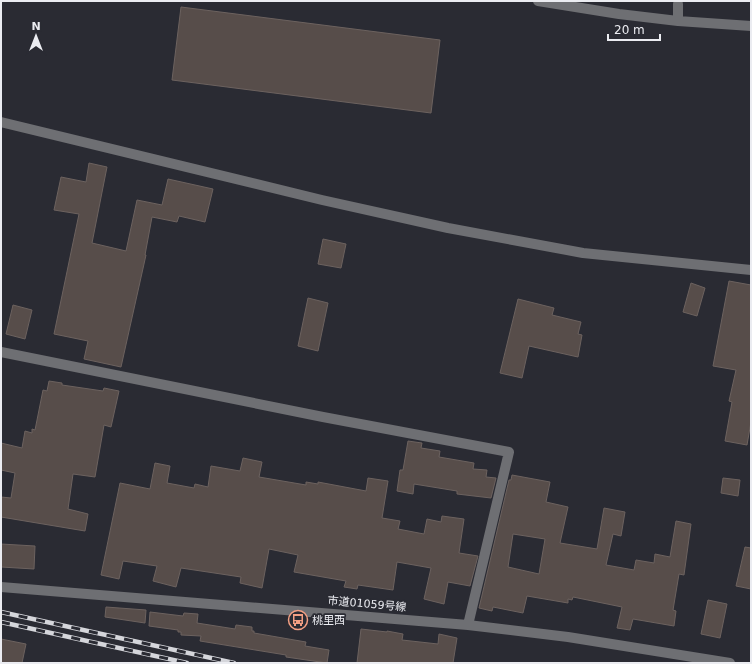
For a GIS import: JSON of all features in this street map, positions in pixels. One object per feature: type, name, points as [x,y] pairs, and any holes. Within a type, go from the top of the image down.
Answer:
[{"type":"street","points":[[538,1],[619,14],[678,21],[751,26]]},
{"type":"street","points":[[678,4],[678,21]]},
{"type":"street","points":[[1,122],[315,198],[448,228],[583,253],[751,270]]},
{"type":"street","points":[[1,352],[316,416],[509,452],[468,625]]},
{"type":"street","name":"市道01059号線","points":[[1,587],[468,625],[568,637],[730,663]]},
{"type":"building","points":[[181,7],[440,40],[431,113],[172,80]]},
{"type":"building","points":[[89,163],[107,167],[92,243],[126,251],[137,200],[162,205],[168,179],[213,189],[205,222],[179,216],[177,222],[152,217],[146,255],[121,367],[84,359],[88,341],[54,334],[79,214],[54,210],[61,177],[86,182]]},
{"type":"building","points":[[323,239],[346,244],[341,268],[318,264]]},
{"type":"building","points":[[729,281],[751,285],[751,422],[747,445],[725,441],[732,402],[729,401],[736,370],[713,366]]},
{"type":"building","points":[[691,283],[705,288],[697,316],[683,312]]},
{"type":"building","points":[[308,298],[328,303],[318,351],[298,346]]},
{"type":"building","points":[[518,299],[554,308],[552,315],[581,322],[578,334],[582,335],[578,357],[529,346],[522,378],[500,373]]},
{"type":"building","points":[[13,305],[32,310],[25,339],[6,334]]},
{"type":"building","points":[[49,381],[62,383],[62,385],[103,391],[104,388],[119,391],[111,427],[104,425],[95,477],[73,474],[68,509],[88,514],[85,531],[1,517],[1,497],[11,498],[15,473],[1,470],[1,443],[22,448],[25,431],[32,433],[32,429],[35,430],[43,390],[47,391]]},
{"type":"building","points":[[408,441],[422,443],[421,448],[440,451],[439,457],[474,463],[473,469],[487,470],[486,477],[496,478],[491,498],[457,494],[457,491],[414,484],[413,494],[397,491],[400,470],[403,470]]},
{"type":"building","points":[[243,458],[262,462],[259,477],[306,485],[306,482],[318,484],[318,482],[366,491],[368,478],[388,481],[382,518],[400,521],[398,529],[424,534],[427,519],[441,522],[442,516],[464,519],[459,553],[478,556],[470,586],[448,582],[444,604],[424,599],[431,568],[397,562],[393,590],[358,585],[357,589],[344,587],[346,581],[294,572],[298,555],[269,549],[262,588],[240,583],[241,577],[181,568],[176,587],[153,581],[157,566],[123,561],[119,579],[101,575],[120,483],[150,489],[155,463],[170,466],[167,483],[194,488],[195,484],[208,487],[211,466],[240,471]]},
{"type":"building","points":[[512,475],[550,482],[546,502],[568,507],[560,543],[597,549],[604,508],[625,512],[621,536],[613,534],[606,565],[634,570],[636,560],[654,563],[655,554],[670,557],[676,521],[691,524],[684,575],[679,574],[673,610],[676,611],[674,626],[633,619],[630,630],[617,628],[622,607],[573,597],[572,600],[568,599],[568,603],[527,596],[523,613],[493,607],[492,611],[479,608],[509,480],[511,480]],"holes":[[[513,534],[545,539],[539,574],[508,567]]]},
{"type":"building","points":[[723,478],[740,480],[738,496],[721,493]]},
{"type":"building","points":[[1,544],[35,546],[34,569],[1,567]]},
{"type":"building","points":[[745,547],[751,548],[751,589],[736,586]]},
{"type":"building","points":[[708,600],[727,604],[720,638],[701,634]]},
{"type":"building","points":[[106,607],[146,610],[145,623],[105,617]]},
{"type":"building","points":[[150,612],[183,616],[184,613],[198,614],[197,623],[235,629],[236,625],[252,627],[252,631],[254,631],[254,633],[306,642],[305,646],[329,650],[327,663],[200,641],[201,636],[181,635],[181,632],[178,632],[178,630],[149,626]]},
{"type":"building","points":[[361,629],[403,634],[402,640],[438,644],[439,634],[457,638],[453,663],[357,663]]},
{"type":"building","points":[[1,639],[26,644],[22,663],[1,663]]},
{"type":"railway","points":[[1,612],[234,663]]},
{"type":"railway","points":[[1,622],[187,663]]},
{"type":"place","name":"桃里西","points":[[298,620]]}]
